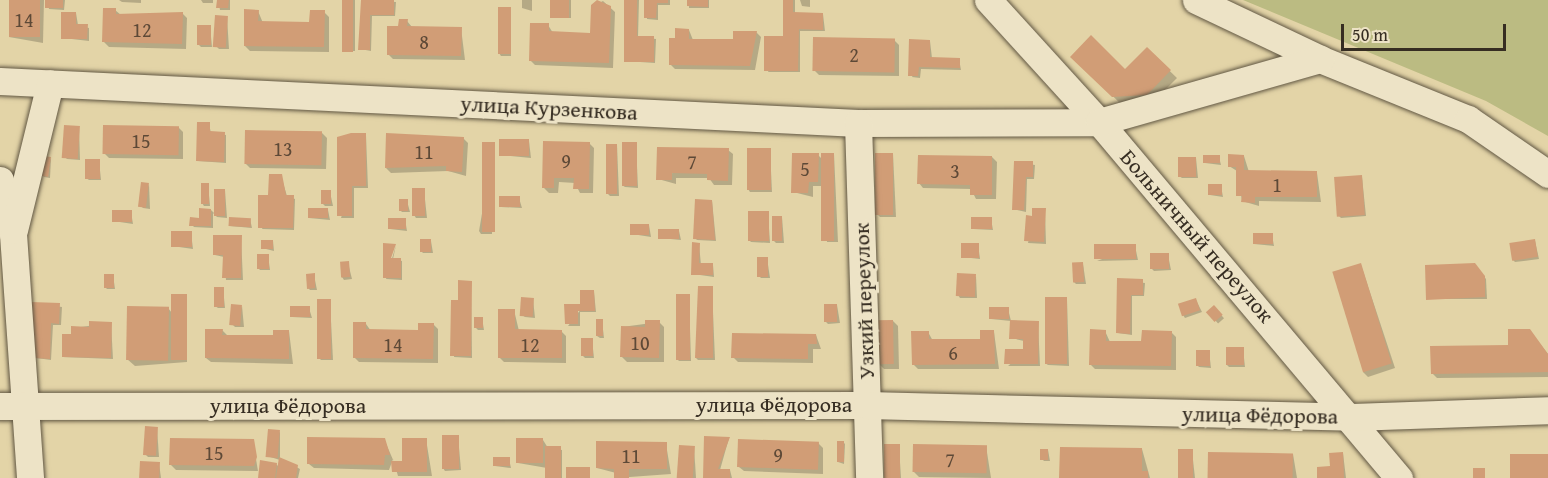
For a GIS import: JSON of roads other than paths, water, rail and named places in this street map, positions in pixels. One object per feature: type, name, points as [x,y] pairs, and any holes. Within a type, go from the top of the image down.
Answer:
[{"type":"street","name":"Больничный переулок","points":[[988,0],[1099,122],[1352,417],[1399,478]]},
{"type":"street","points":[[1196,0],[1320,60],[1468,118],[1548,174]]},
{"type":"street","name":"улица Курзенкова","points":[[0,81],[858,123],[1099,122],[1320,60]]},
{"type":"street","points":[[30,478],[11,406],[13,234],[50,83]]},
{"type":"street","name":"Узкий переулок","points":[[858,123],[868,478]]},
{"type":"street","points":[[0,180],[13,234]]},
{"type":"street","name":"улица Фёдорова","points":[[11,406],[867,405],[1352,417],[1548,410]]}]
